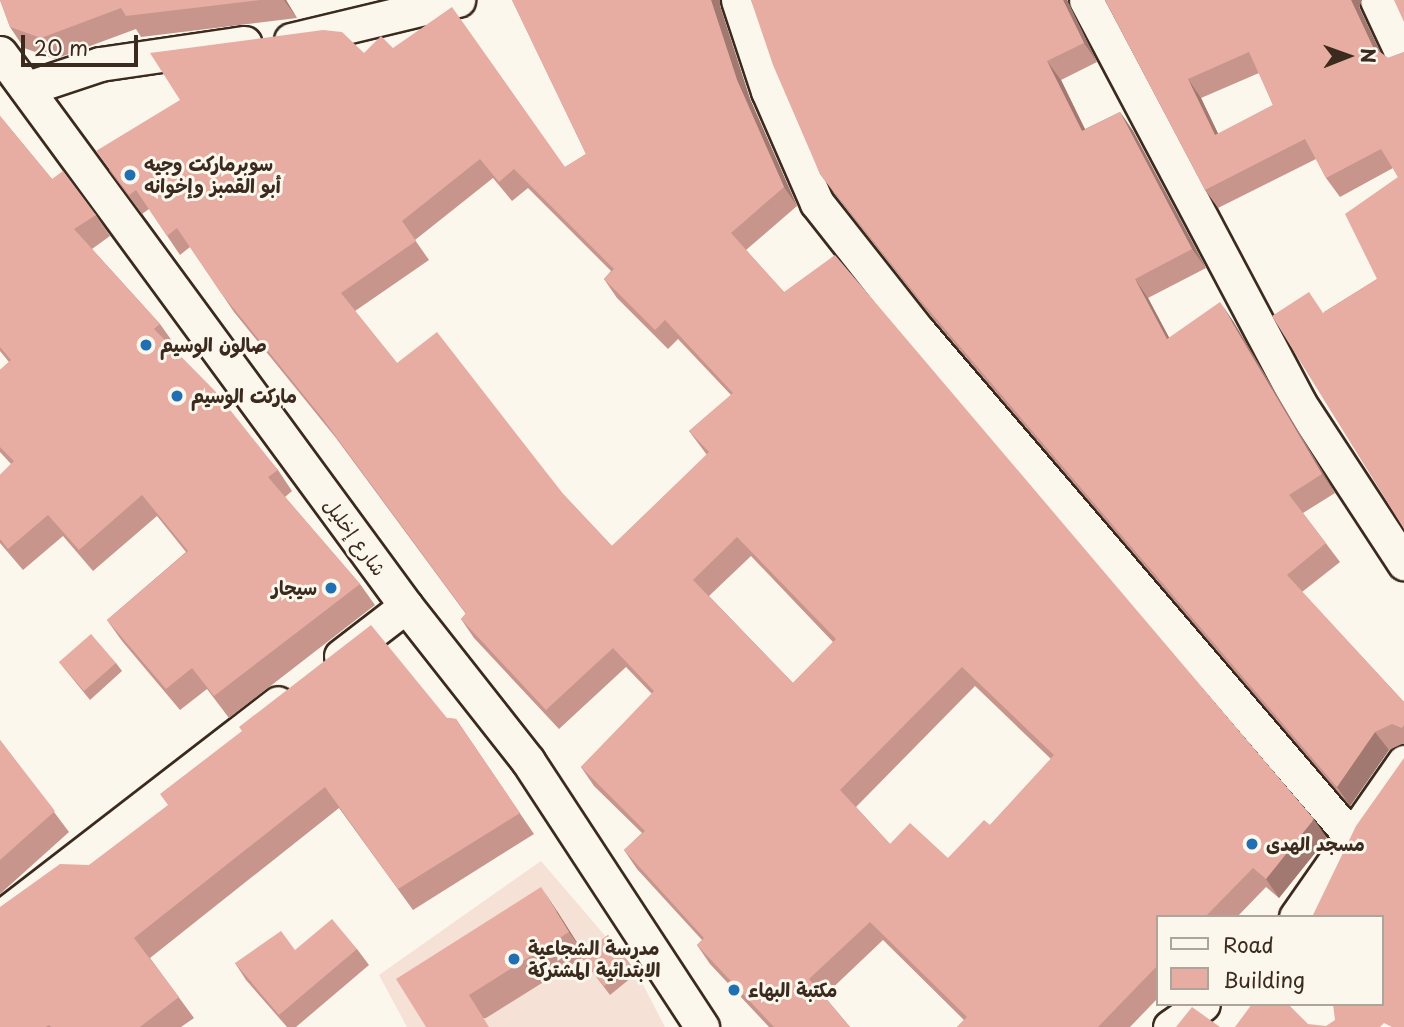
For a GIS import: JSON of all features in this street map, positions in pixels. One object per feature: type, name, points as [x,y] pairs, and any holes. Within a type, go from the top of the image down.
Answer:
[{"type":"street","points":[[28,88],[100,64],[192,47],[302,38],[458,0]]},
{"type":"street","points":[[738,0],[768,91],[817,203],[919,332],[1349,834]]},
{"type":"street","points":[[1086,0],[1298,401],[1404,563]]},
{"type":"street","points":[[1377,0],[1404,58]]},
{"type":"street","name":"شارع إخليل","points":[[0,53],[405,606],[528,761],[702,1027]]},
{"type":"street","points":[[0,918],[405,606]]},
{"type":"street","points":[[1297,915],[1349,834],[1404,762]]},
{"type":"street","points":[[1170,1027],[1200,1006]]},
{"type":"street","points":[[1306,1006],[1332,1027]]},
{"type":"shaded area","name":"مدرسة الشجاعية الابتدائية المشتركة","points":[[541,861],[637,973],[665,1027],[407,1027],[379,975]]},
{"type":"building","points":[[0,0],[260,0],[126,16],[121,8],[41,38],[10,27]]},
{"type":"building","points":[[512,0],[711,0],[737,80],[784,187],[731,233],[784,292],[835,255],[1314,819],[1266,879],[1253,868],[1207,915],[1156,915],[1156,967],[1098,1027],[957,1027],[967,1017],[870,922],[809,979],[850,1027],[774,1027],[697,945],[704,938],[624,850],[645,831],[581,767],[654,691],[613,648],[546,710],[461,619],[466,613],[323,419],[221,293],[177,228],[167,236],[136,190],[129,195],[96,151],[180,100],[150,53],[323,30],[342,32],[364,53],[381,36],[393,48],[452,7],[565,167],[586,154]],"holes":[[[480,159],[499,182],[514,169],[614,269],[604,279],[655,330],[665,320],[733,393],[689,431],[709,452],[612,546],[564,495],[437,332],[397,363],[341,293],[416,241],[402,221]],[[737,537],[836,639],[793,683],[693,580]],[[962,667],[1054,755],[990,825],[984,820],[948,858],[910,823],[890,844],[840,790]]]},
{"type":"building","points":[[751,0],[1063,0],[1084,43],[1047,61],[1082,131],[1120,112],[1192,249],[1135,279],[1167,339],[1220,302],[1322,474],[1289,495],[1326,543],[1287,575],[1404,702],[1402,728],[1392,724],[1375,732],[1337,787],[921,301],[820,174],[773,65]]},
{"type":"building","points":[[1105,0],[1351,0],[1373,47],[1388,58],[1404,52],[1404,529],[1272,316],[1309,292],[1323,313],[1377,279],[1345,214],[1398,177],[1381,149],[1326,178],[1305,139],[1205,190]],"holes":[[[1249,52],[1273,105],[1215,135],[1188,79]]]},
{"type":"building","points":[[1394,0],[1404,0],[1404,22]]},
{"type":"building","points":[[0,116],[52,179],[63,171],[96,215],[74,229],[160,324],[154,329],[215,391],[278,470],[268,477],[360,584],[214,696],[192,668],[166,689],[107,620],[188,551],[142,495],[79,550],[48,515],[8,549],[0,539],[0,475],[14,461],[0,447],[0,370],[11,360],[0,347]]},
{"type":"building","points":[[371,625],[447,718],[456,719],[520,813],[398,889],[325,787],[134,938],[179,997],[140,1027],[0,1027],[0,907],[60,864],[89,865],[168,805],[160,794],[242,731],[239,727]]},
{"type":"building","points":[[91,634],[116,663],[84,691],[59,662]]},
{"type":"building","points":[[0,740],[55,811],[0,860]]},
{"type":"building","points":[[1404,758],[1404,1027],[1392,1027],[1384,1023],[1380,1027],[1235,1027],[1251,1006],[1290,1006],[1308,1024],[1326,1026],[1335,1020],[1333,1006],[1383,1006],[1383,915],[1313,915],[1356,826]]},
{"type":"building","points":[[541,887],[569,932],[469,995],[489,1027],[426,1027],[396,979]]},
{"type":"building","points":[[332,919],[357,949],[279,1015],[235,963],[281,931],[295,950]]},
{"type":"building","points":[[608,935],[631,965],[604,986],[581,956]]},
{"type":"building","points":[[1192,1007],[1220,1027],[1176,1027]]},
{"type":"place","name":"سوبرماركت وجيه أبو القمبز وإخوانه","points":[[130,175]]},
{"type":"place","name":"صالون الوسيم","points":[[146,345]]},
{"type":"place","name":"ماركت الوسيم","points":[[177,396]]},
{"type":"place","name":"سيجار","points":[[331,588]]},
{"type":"place","name":"مسجد الهدى","points":[[1252,844]]},
{"type":"place","name":"مدرسة الشجاعية الابتدائية المشتركة","points":[[514,959]]},
{"type":"place","name":"مكتبة البهاء","points":[[734,990]]}]
